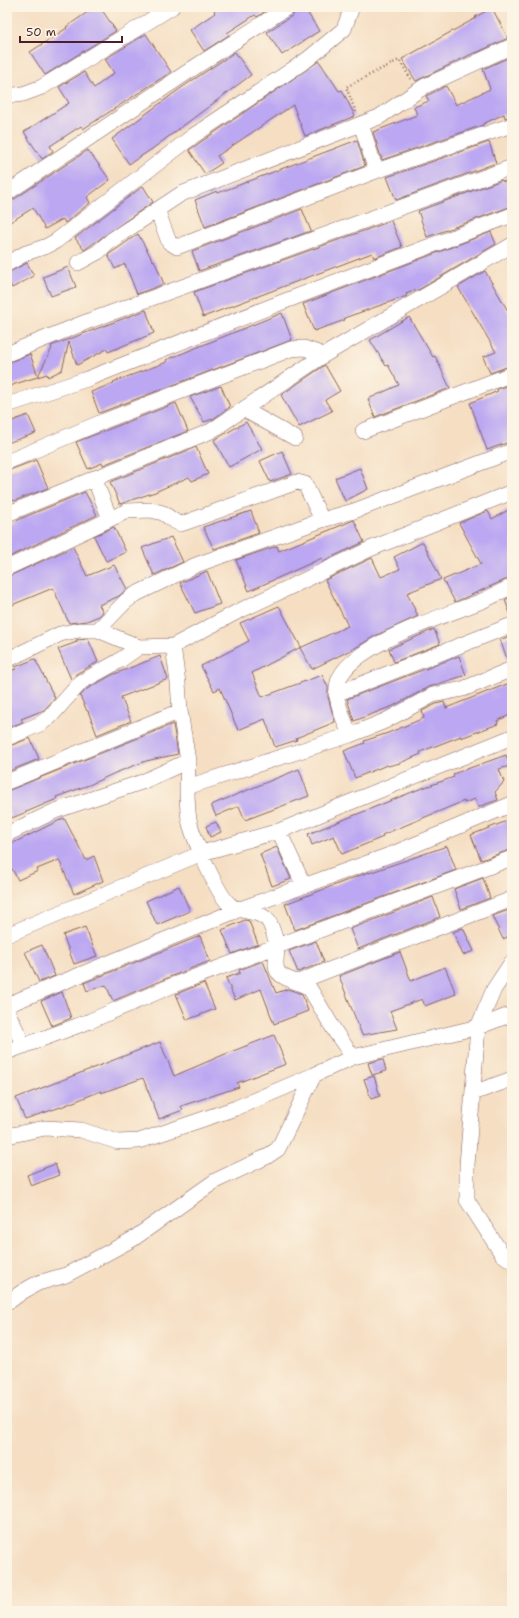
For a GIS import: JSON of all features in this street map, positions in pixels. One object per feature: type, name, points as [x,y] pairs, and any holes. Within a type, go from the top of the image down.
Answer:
[{"type":"street","points":[[7,96],[23,94],[42,87],[172,7]]},
{"type":"street","points":[[7,193],[195,66],[288,7]]},
{"type":"street","points":[[7,264],[26,253],[47,246],[56,241],[193,136],[308,59],[344,29],[352,7]]},
{"type":"street","points":[[78,263],[98,252],[112,239],[181,194],[379,116],[419,90],[512,46]]},
{"type":"street","points":[[361,124],[376,171]]},
{"type":"street","points":[[157,210],[169,242],[177,247],[376,171],[512,125]]},
{"type":"street","points":[[7,354],[86,322],[512,167]]},
{"type":"street","points":[[7,406],[87,379],[278,303],[512,215]]},
{"type":"street","points":[[7,514],[211,431],[245,410],[324,355],[512,245]]},
{"type":"street","points":[[7,462],[104,421],[291,349],[304,348],[324,355]]},
{"type":"street","points":[[363,431],[512,374]]},
{"type":"street","points":[[245,410],[295,438]]},
{"type":"street","points":[[98,630],[125,602],[154,585],[196,565],[322,520],[354,511],[512,451]]},
{"type":"street","points":[[94,478],[110,519]]},
{"type":"street","points":[[7,568],[127,511],[151,510],[163,513],[181,524],[298,482],[305,484],[322,520]]},
{"type":"street","points":[[7,660],[60,634],[78,630],[98,630],[139,647],[173,646],[268,597],[370,549],[512,492]]},
{"type":"street","points":[[350,735],[336,694],[338,682],[343,671],[351,662],[384,640],[484,600],[512,586]]},
{"type":"street","points":[[336,694],[512,625]]},
{"type":"street","points":[[173,646],[180,711],[188,761],[187,787],[190,823],[202,853],[220,892],[231,905],[260,915],[269,922],[277,946],[276,962],[278,972],[284,978],[298,982],[310,989],[336,1033],[353,1057]]},
{"type":"street","points":[[7,738],[40,724],[50,717],[81,682],[119,661],[139,647]]},
{"type":"street","points":[[187,787],[350,735],[385,721],[433,694],[463,689],[512,669]]},
{"type":"street","points":[[7,782],[180,711]]},
{"type":"street","points":[[7,935],[202,853],[279,831],[512,737]]},
{"type":"street","points":[[7,834],[56,811],[142,782],[188,761]]},
{"type":"street","points":[[7,1005],[240,909],[394,853],[512,804]]},
{"type":"street","points":[[279,831],[304,886]]},
{"type":"street","points":[[7,1052],[90,1021],[176,984],[512,858]]},
{"type":"street","points":[[298,982],[512,899]]},
{"type":"street","points":[[512,962],[494,989],[478,1027],[466,1165],[467,1200],[502,1254],[512,1261]]},
{"type":"street","points":[[7,1011],[24,1046]]},
{"type":"street","points":[[7,1136],[45,1128],[81,1130],[118,1142],[139,1140],[236,1108],[353,1057],[478,1027],[512,1014]]},
{"type":"street","points":[[7,1303],[38,1283],[66,1276],[133,1238],[215,1181],[266,1157],[278,1149],[314,1075]]},
{"type":"street","points":[[473,1093],[512,1079]]},
{"type":"path","points":[[361,124],[346,87],[399,60],[419,90]]},
{"type":"building","points":[[95,7],[100,7],[116,31],[45,75],[30,52],[67,28],[66,27]]},
{"type":"building","points":[[219,7],[271,7],[257,17],[255,15],[227,33],[229,35],[204,51],[190,30],[215,13],[214,11]]},
{"type":"building","points":[[297,7],[304,7],[319,31],[282,55],[267,32],[293,15]]},
{"type":"building","points":[[492,8],[508,38],[416,81],[402,59]]},
{"type":"building","points":[[146,34],[171,72],[83,129],[81,126],[50,146],[53,151],[42,159],[24,132],[69,103],[59,87],[84,72],[94,88],[114,73],[105,59]]},
{"type":"building","points":[[235,52],[251,75],[152,149],[129,164],[112,139],[181,88]]},
{"type":"building","points":[[512,56],[512,116],[505,118],[504,114],[483,125],[382,160],[373,132],[417,115],[414,107],[429,101],[426,96],[446,86],[456,105],[490,89],[483,69]]},
{"type":"building","points":[[319,61],[339,91],[342,90],[355,116],[305,136],[293,105],[217,156],[222,163],[205,174],[189,150]]},
{"type":"building","points":[[357,140],[365,166],[205,227],[195,200],[217,191],[218,193]]},
{"type":"building","points":[[489,142],[496,163],[396,200],[387,177]]},
{"type":"building","points":[[88,150],[110,180],[87,197],[90,203],[65,223],[63,219],[45,229],[33,208],[7,224],[7,204]]},
{"type":"building","points":[[502,180],[503,182],[505,181],[506,185],[512,183],[512,206],[427,237],[418,211]]},
{"type":"building","points":[[143,186],[153,202],[84,250],[75,238]]},
{"type":"building","points":[[302,209],[311,231],[199,271],[192,251]]},
{"type":"building","points":[[391,221],[402,247],[374,258],[372,253],[203,317],[194,292]]},
{"type":"building","points":[[491,232],[496,244],[420,289],[406,294],[407,296],[344,318],[345,320],[314,331],[303,304]]},
{"type":"building","points":[[138,234],[153,261],[154,260],[164,284],[137,294],[125,264],[115,269],[108,255]]},
{"type":"building","points":[[27,263],[34,276],[12,288],[7,279],[7,273]]},
{"type":"building","points":[[68,267],[76,287],[51,296],[43,277]]},
{"type":"building","points":[[485,271],[512,318],[512,365],[490,373],[483,357],[496,352],[458,287]]},
{"type":"building","points":[[146,310],[154,333],[108,352],[107,349],[77,365],[69,342],[62,370],[48,377],[47,374],[7,388],[7,363],[30,354],[38,376],[52,348],[51,346]]},
{"type":"building","points":[[282,313],[292,340],[99,413],[91,392],[114,383],[113,382],[167,362],[166,360]]},
{"type":"building","points":[[409,317],[433,357],[435,356],[450,388],[375,417],[368,399],[399,385],[388,365],[386,366],[370,340]]},
{"type":"building","points":[[325,365],[340,391],[325,400],[332,411],[299,427],[281,395]]},
{"type":"building","points":[[512,384],[512,441],[487,450],[470,403],[498,391],[497,389]]},
{"type":"building","points":[[221,386],[230,407],[213,419],[204,422],[190,397]]},
{"type":"building","points":[[176,403],[188,431],[103,465],[102,463],[88,469],[76,442]]},
{"type":"building","points":[[28,415],[36,433],[7,443],[7,423]]},
{"type":"building","points":[[246,422],[262,449],[229,467],[214,440]]},
{"type":"building","points":[[196,447],[208,474],[192,481],[189,477],[155,492],[120,504],[110,482]]},
{"type":"building","points":[[282,451],[292,474],[270,482],[260,461]]},
{"type":"building","points":[[36,460],[48,488],[7,503],[7,471]]},
{"type":"building","points":[[360,468],[368,489],[345,501],[335,478]]},
{"type":"building","points":[[85,492],[97,515],[7,558],[7,526],[22,518]]},
{"type":"building","points":[[512,508],[512,577],[455,602],[443,580],[481,564],[459,523],[488,511],[492,519]]},
{"type":"building","points":[[251,511],[259,533],[214,549],[203,527]]},
{"type":"building","points":[[354,520],[364,542],[323,561],[322,558],[249,591],[236,560],[277,546],[279,551]]},
{"type":"building","points":[[114,527],[126,552],[106,561],[94,536]]},
{"type":"building","points":[[171,537],[183,562],[154,575],[142,548]]},
{"type":"building","points":[[423,542],[441,579],[407,593],[418,616],[375,636],[355,648],[312,669],[300,648],[348,626],[325,580],[372,558],[381,577],[400,569],[394,557]]},
{"type":"building","points":[[73,547],[87,576],[114,565],[127,589],[119,596],[99,605],[103,612],[99,616],[87,621],[69,623],[53,588],[7,607],[7,577]]},
{"type":"building","points":[[207,571],[220,604],[195,613],[180,583]]},
{"type":"building","points":[[512,596],[512,616],[511,616],[505,600]]},
{"type":"building","points":[[279,606],[301,647],[252,673],[262,697],[322,675],[328,687],[328,697],[335,722],[296,738],[297,740],[275,747],[265,719],[238,730],[220,688],[214,691],[201,666],[249,641],[240,623]]},
{"type":"building","points":[[434,629],[440,644],[394,662],[389,649]]},
{"type":"building","points":[[512,635],[512,660],[508,661],[500,640]]},
{"type":"building","points":[[88,639],[98,662],[76,674],[71,679],[58,649],[77,642],[76,640]]},
{"type":"building","points":[[160,656],[168,679],[121,697],[131,721],[97,735],[88,711],[80,696],[87,689],[112,675]]},
{"type":"building","points":[[459,656],[466,675],[429,687],[393,706],[354,721],[347,699]]},
{"type":"building","points":[[35,659],[55,698],[44,710],[21,719],[23,722],[7,728],[7,672]]},
{"type":"building","points":[[512,682],[512,714],[497,721],[498,724],[461,738],[461,736],[420,752],[421,754],[400,763],[387,765],[355,778],[344,751],[365,743],[364,741],[424,718],[422,711],[436,704],[444,702],[446,708]]},
{"type":"building","points":[[173,724],[178,754],[146,761],[56,797],[57,799],[12,818],[7,808],[7,791]]},
{"type":"building","points":[[30,738],[39,759],[7,772],[7,747]]},
{"type":"building","points":[[506,755],[510,766],[499,769],[504,782],[495,792],[498,800],[478,807],[475,799],[464,803],[464,801],[382,835],[383,837],[342,854],[334,836],[312,845],[308,834],[417,790],[454,777],[453,774]]},
{"type":"building","points":[[299,769],[309,796],[245,820],[239,806],[216,816],[211,805]]},
{"type":"building","points":[[64,818],[86,860],[94,856],[103,881],[74,894],[59,860],[37,869],[38,871],[18,880],[7,860],[7,846]]},
{"type":"building","points":[[512,819],[512,849],[481,860],[471,835]]},
{"type":"building","points":[[216,822],[221,832],[210,837],[206,826]]},
{"type":"building","points":[[447,846],[456,870],[295,930],[285,904],[369,872]]},
{"type":"building","points":[[277,847],[291,879],[272,886],[260,854]]},
{"type":"building","points":[[483,878],[490,898],[461,909],[454,889]]},
{"type":"building","points":[[179,886],[190,911],[157,925],[146,901]]},
{"type":"building","points":[[433,897],[440,917],[358,949],[350,929]]},
{"type":"building","points":[[512,909],[512,935],[503,939],[492,916]]},
{"type":"building","points":[[245,920],[249,921],[258,944],[232,954],[222,930]]},
{"type":"building","points":[[85,927],[97,956],[74,964],[63,935]]},
{"type":"building","points":[[463,928],[474,951],[463,955],[453,932]]},
{"type":"building","points":[[200,936],[210,961],[113,1001],[106,985],[87,991],[84,983]]},
{"type":"building","points":[[316,941],[324,962],[298,972],[289,951]]},
{"type":"building","points":[[42,945],[55,976],[39,982],[25,952]]},
{"type":"building","points":[[400,952],[411,981],[445,967],[456,994],[425,1006],[422,999],[390,1011],[397,1029],[362,1035],[339,976]]},
{"type":"building","points":[[263,961],[276,993],[288,989],[302,994],[308,1011],[274,1024],[261,989],[235,1000],[226,978],[240,973],[239,970]]},
{"type":"building","points":[[204,983],[215,1009],[187,1020],[176,994]]},
{"type":"building","points":[[62,992],[71,1018],[52,1026],[41,1001]]},
{"type":"building","points":[[274,1035],[286,1064],[237,1083],[239,1087],[181,1106],[183,1110],[159,1119],[143,1078],[101,1093],[101,1091],[25,1119],[16,1098],[160,1042],[174,1076]]},
{"type":"building","points":[[383,1059],[386,1071],[372,1075],[368,1063]]},
{"type":"building","points":[[374,1076],[380,1096],[371,1099],[364,1079]]},
{"type":"building","points":[[55,1164],[59,1175],[31,1186],[27,1175]]}]
